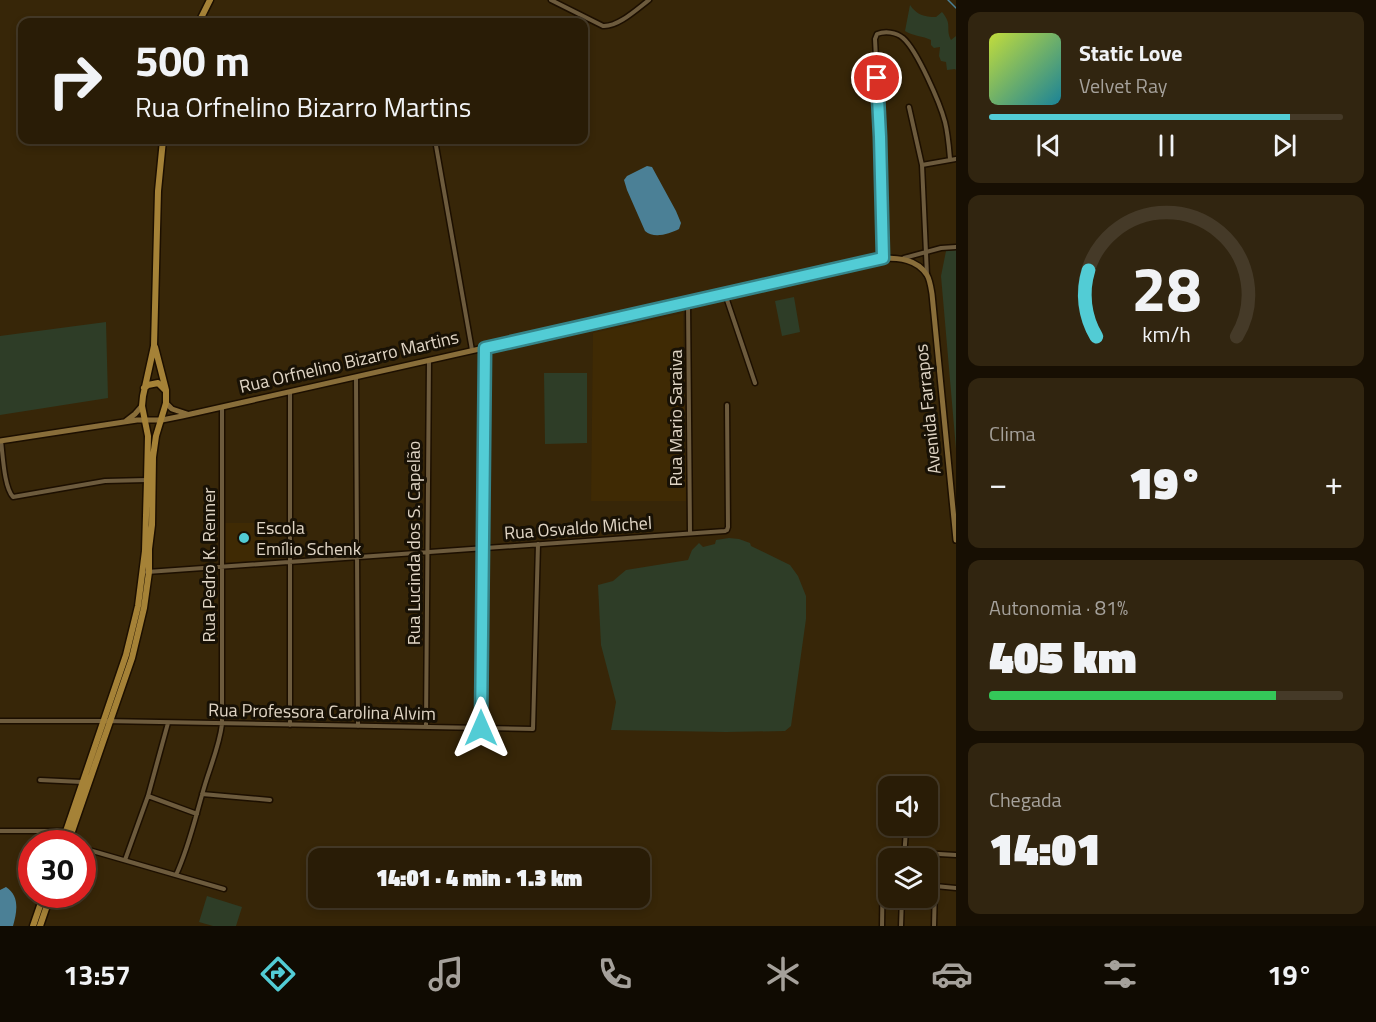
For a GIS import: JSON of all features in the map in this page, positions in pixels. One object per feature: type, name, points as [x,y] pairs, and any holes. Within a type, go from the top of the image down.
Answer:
[{"type":"main road","points":[[201,18],[210,0]]},
{"type":"main road","points":[[70,830],[83,783],[132,658],[144,608],[152,525],[148,436],[142,406],[154,346],[158,191],[163,144]]},
{"type":"main road","points":[[150,480],[156,436],[166,403],[166,390],[154,346]]},
{"type":"main road","points":[[144,388],[158,383],[166,390]]},
{"type":"main road","points":[[70,830],[107,721]]},
{"type":"main road","points":[[33,926],[39,908]]},
{"type":"main road","points":[[40,926],[46,908]]},
{"type":"street","points":[[550,0],[587,18]]},
{"type":"street","points":[[588,19],[603,26],[612,26],[649,0]]},
{"type":"street","points":[[883,258],[875,39],[877,34],[889,32],[897,34],[903,37],[915,52],[940,104],[946,123],[950,159]]},
{"type":"street","name":"Avenida Farrapos","points":[[909,107],[922,165],[927,275],[932,294],[956,540]]},
{"type":"street","points":[[436,144],[472,350]]},
{"type":"street","points":[[922,165],[956,159]]},
{"type":"street","points":[[903,258],[941,248],[956,247]]},
{"type":"street","name":"Rua Orfnelino Bizarro Martins","points":[[0,441],[124,422],[162,420],[883,258],[903,258]]},
{"type":"street","points":[[903,258],[916,264],[927,275]]},
{"type":"street","points":[[725,294],[755,383]]},
{"type":"street","name":"Rua Mario Saraiva","points":[[688,302],[690,533]]},
{"type":"street","points":[[481,728],[485,348]]},
{"type":"street","name":"Rua Lucinda dos S. Capelão","points":[[426,727],[429,360]]},
{"type":"street","points":[[356,376],[358,726]]},
{"type":"street","points":[[290,391],[290,725]]},
{"type":"street","points":[[166,403],[172,409],[189,414]]},
{"type":"street","name":"Rua Osvaldo Michel","points":[[146,572],[725,531],[728,530],[726,405]]},
{"type":"street","points":[[124,422],[142,406]]},
{"type":"street","name":"Rua Pedro K. Renner","points":[[176,875],[184,857],[218,747],[222,724],[222,406]]},
{"type":"street","points":[[0,441],[8,486],[11,496],[15,498],[105,481],[150,480]]},
{"type":"street","name":"Rua Professora Carolina Alvim","points":[[0,721],[533,729],[538,544]]},
{"type":"street","points":[[125,860],[148,796],[168,723]]},
{"type":"street","points":[[40,780],[83,783]]},
{"type":"street","points":[[202,794],[270,800]]},
{"type":"street","points":[[148,796],[197,814]]},
{"type":"street","points":[[0,831],[18,831]]},
{"type":"street","points":[[96,852],[224,889]]},
{"type":"street","points":[[938,854],[956,855]]},
{"type":"street","points":[[938,886],[956,888]]},
{"type":"street","points":[[882,908],[882,926]]},
{"type":"street","points":[[901,926],[902,908]]},
{"type":"street","points":[[934,908],[934,926]]},
{"type":"shaded area","points":[[683,313],[686,501],[591,501],[593,333]]},
{"type":"shaded area","name":"Escola Emílio Schenk","points":[[225,523],[263,523],[263,560],[225,563]]},
{"type":"green space","points":[[910,5],[924,16],[936,17],[942,12],[945,16],[951,40],[956,36],[956,70],[947,70],[946,62],[941,61],[939,56],[940,47],[934,48],[931,40],[905,31]]},
{"type":"green space","points":[[956,250],[956,449],[941,276],[946,251]]},
{"type":"green space","points":[[794,297],[800,332],[782,336],[775,301]]},
{"type":"green space","points":[[106,322],[108,398],[0,415],[0,336]]},
{"type":"green space","points":[[544,373],[587,373],[587,443],[545,444]]},
{"type":"green space","points":[[729,538],[750,543],[751,546],[790,565],[798,576],[806,596],[806,619],[791,726],[785,731],[611,730],[616,702],[601,645],[598,585],[613,581],[626,570],[688,560],[692,550],[699,543],[703,547],[715,544],[716,540]]},
{"type":"green space","points":[[207,896],[242,907],[236,926],[213,926],[199,922]]},
{"type":"water","points":[[647,166],[652,167],[676,211],[681,223],[679,229],[657,235],[645,231],[624,180],[627,176]]},
{"type":"water","points":[[6,887],[14,895],[15,900],[13,926],[0,926],[0,890]]},
{"type":"waterway","points":[[948,0],[956,8]]},
{"type":"place","name":"Escola Emílio Schenk","points":[[244,538]]},
{"type":"route","points":[[481,728],[485,348],[883,258],[877,78]]}]
